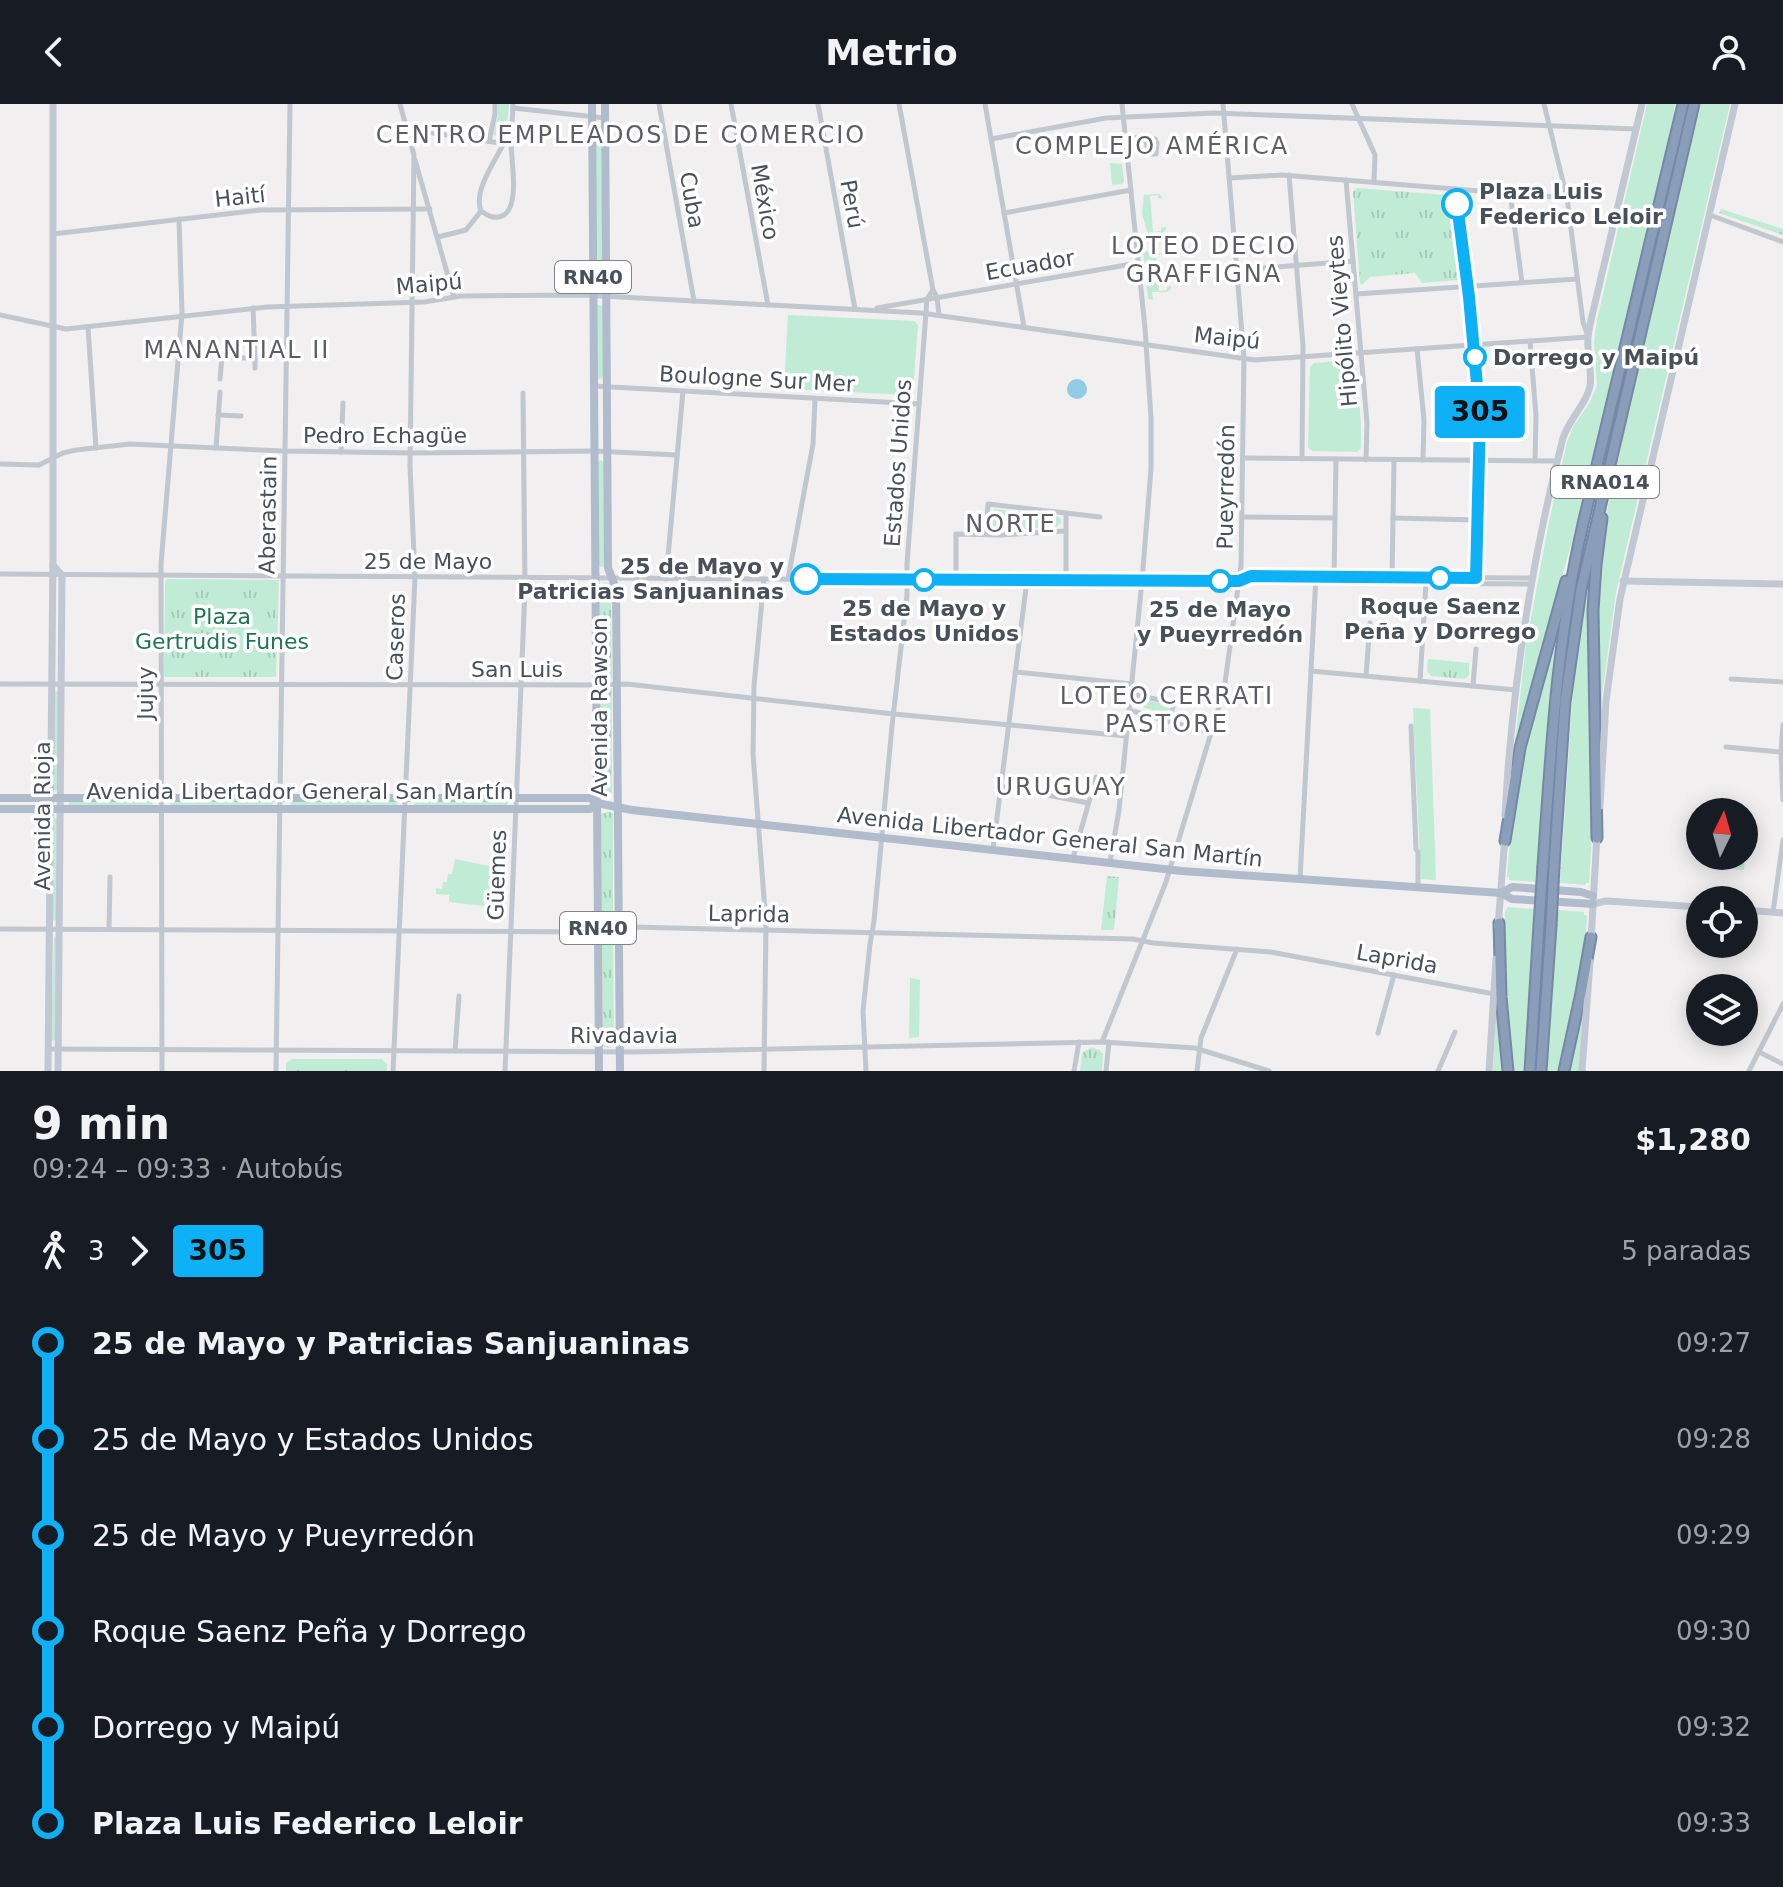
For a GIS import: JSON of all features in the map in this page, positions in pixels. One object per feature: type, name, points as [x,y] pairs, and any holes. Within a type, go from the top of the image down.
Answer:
[{"type":"highway","name":"RNA014","points":[[1541,1071],[1551,926],[1549,867],[1560,657],[1570,588],[1682,104]]},
{"type":"highway","name":"RNA014","points":[[1530,1071],[1539,925],[1549,867],[1570,660],[1585,569],[1694,104]]},
{"type":"highway","points":[[1597,838],[1594,584],[1611,455]]},
{"type":"highway","points":[[1505,841],[1525,728],[1583,524]]},
{"type":"highway","points":[[1499,923],[1508,1071]]},
{"type":"highway","points":[[1564,1071],[1591,937]]},
{"type":"main road","name":"Avenida Rawson","points":[[605,104],[608,568],[616,589],[620,1071]]},
{"type":"main road","name":"Avenida Rawson","points":[[592,105],[599,1071]]},
{"type":"main road","name":"Avenida Libertador General San Martín","points":[[0,798],[590,798],[597,803],[618,807],[1169,870],[1501,893],[1512,899],[1593,900]]},
{"type":"main road","name":"Avenida Libertador General San Martín","points":[[0,809],[590,809],[597,803]]},
{"type":"street","name":"Avenida Rioja","points":[[48,1071],[53,104]]},
{"type":"street","name":"Aberastain","points":[[276,1071],[290,104]]},
{"type":"street","name":"Caseros","points":[[400,104],[454,297]]},
{"type":"street","points":[[489,141],[495,104]]},
{"type":"street","points":[[592,105],[605,104]]},
{"type":"street","name":"Cuba","points":[[659,104],[694,301]]},
{"type":"street","name":"México","points":[[731,104],[768,305]]},
{"type":"street","name":"Perú","points":[[818,104],[855,309]]},
{"type":"street","points":[[899,104],[939,315]]},
{"type":"street","points":[[985,104],[1024,327]]},
{"type":"street","points":[[1110,863],[1119,810],[1151,469],[1146,345],[1122,104]]},
{"type":"street","name":"Pueyrredón","points":[[1106,1071],[1105,1042],[1169,870],[1224,690],[1241,566],[1244,358],[1223,104]]},
{"type":"street","points":[[1352,104],[1375,155],[1374,182]]},
{"type":"street","points":[[1544,104],[1567,198],[1583,322],[1588,337]]},
{"type":"street","points":[[1489,1071],[1509,767],[1531,581],[1566,429],[1589,388],[1588,337],[1642,104]]},
{"type":"street","points":[[1582,1071],[1607,691],[1623,581],[1735,104]]},
{"type":"street","points":[[508,144],[479,192],[481,211],[495,218],[512,206],[508,144],[513,106],[605,118]]},
{"type":"street","points":[[991,139],[1106,118],[1223,113],[1636,129]]},
{"type":"street","points":[[406,129],[508,144]]},
{"type":"street","points":[[1125,139],[1141,137],[1148,140]]},
{"type":"street","name":"Caseros","points":[[393,1071],[415,577],[411,453],[414,155]]},
{"type":"street","points":[[1229,178],[1289,175],[1567,198]]},
{"type":"street","points":[[1289,175],[1304,357],[1302,459]]},
{"type":"street","name":"Hipólito Vieytes","points":[[1346,180],[1367,423],[1366,460]]},
{"type":"street","points":[[1455,189],[1480,417],[1476,581]]},
{"type":"street","points":[[1004,213],[1131,190]]},
{"type":"street","points":[[1510,193],[1522,282]]},
{"type":"street","name":"Haití","points":[[53,234],[289,209],[430,209]]},
{"type":"street","points":[[438,237],[466,230],[481,211]]},
{"type":"street","points":[[1710,215],[1783,242]]},
{"type":"street","name":"Jujuy","points":[[162,1071],[161,575],[182,316],[179,219]]},
{"type":"street","points":[[1236,270],[1353,261]]},
{"type":"street","name":"Ecuador","points":[[927,299],[1138,263]]},
{"type":"street","points":[[1356,294],[1577,279]]},
{"type":"street","name":"Estados Unidos","points":[[866,1071],[863,1011],[907,595],[927,299],[933,290]]},
{"type":"street","name":"Maipú","points":[[0,315],[66,329],[253,308],[412,303],[454,297],[593,296],[926,313],[1255,360],[1588,337]]},
{"type":"street","name":"Maipú","points":[[864,310],[927,299]]},
{"type":"street","points":[[253,308],[255,368]]},
{"type":"street","points":[[88,327],[96,448]]},
{"type":"street","points":[[1530,341],[1536,416],[1535,461]]},
{"type":"street","points":[[1417,349],[1424,420],[1423,460]]},
{"type":"street","points":[[220,379],[222,356],[255,359]]},
{"type":"street","name":"Boulogne Sur Mer","points":[[594,386],[919,404]]},
{"type":"street","points":[[666,579],[683,391]]},
{"type":"street","points":[[216,448],[220,392]]},
{"type":"street","name":"Güemes","points":[[505,1071],[525,578],[523,393]]},
{"type":"street","points":[[788,579],[813,444],[815,398]]},
{"type":"street","points":[[341,452],[343,403]]},
{"type":"street","points":[[218,415],[241,416]]},
{"type":"street","name":"Pedro Echagüe","points":[[0,464],[39,465],[76,450],[130,444],[284,451],[607,451],[677,455]]},
{"type":"street","points":[[1243,458],[1557,461]]},
{"type":"street","points":[[1334,579],[1336,459]]},
{"type":"street","points":[[1392,580],[1394,460]]},
{"type":"street","points":[[986,535],[988,504],[1100,517]]},
{"type":"street","points":[[1066,513],[1066,580]]},
{"type":"street","points":[[1242,517],[1335,518]]},
{"type":"street","points":[[1393,518],[1477,520]]},
{"type":"street","points":[[956,580],[956,534],[1066,531]]},
{"type":"street","points":[[53,565],[62,575]]},
{"type":"street","name":"25 de Mayo","points":[[0,574],[1142,581],[1239,581],[1251,576],[1531,581]]},
{"type":"street","name":"Avenida Rioja","points":[[58,1071],[62,575]]},
{"type":"street","points":[[764,579],[754,698],[753,754],[766,930],[764,1071]]},
{"type":"street","points":[[1300,879],[1316,579]]},
{"type":"street","points":[[993,850],[1027,580]]},
{"type":"street","points":[[1420,681],[1426,580]]},
{"type":"street","points":[[1623,581],[1783,584]]},
{"type":"street","points":[[1366,676],[1370,623]]},
{"type":"street","points":[[1473,686],[1476,649]]},
{"type":"street","points":[[1311,671],[1516,690]]},
{"type":"street","points":[[1015,672],[1132,684]]},
{"type":"street","points":[[1731,679],[1783,682]]},
{"type":"street","name":"San Luis","points":[[0,684],[617,684],[1126,736]]},
{"type":"street","points":[[1131,694],[1174,703],[1169,721]]},
{"type":"street","points":[[1129,710],[1210,733]]},
{"type":"street","points":[[1783,725],[1783,800]]},
{"type":"street","points":[[1411,726],[1418,887]]},
{"type":"street","points":[[1726,747],[1782,752]]},
{"type":"street","points":[[1072,859],[1096,777]]},
{"type":"street","points":[[1001,786],[1088,803]]},
{"type":"street","points":[[1773,912],[1783,840]]},
{"type":"street","points":[[109,929],[110,877]]},
{"type":"street","name":"Avenida Libertador General San Martín","points":[[1593,900],[1686,906]]},
{"type":"street","points":[[1758,911],[1783,913]]},
{"type":"street","name":"Laprida","points":[[0,929],[511,931],[632,927],[1133,939],[1271,952],[1494,994]]},
{"type":"street","points":[[1197,1071],[1201,1038],[1237,949]]},
{"type":"street","points":[[1378,1033],[1394,975]]},
{"type":"street","points":[[455,1051],[459,996]]},
{"type":"street","points":[[1749,1071],[1783,1004]]},
{"type":"street","points":[[1438,1071],[1455,1032]]},
{"type":"street","points":[[1074,1071],[1079,1042]]},
{"type":"street","name":"Rivadavia","points":[[48,1049],[619,1052],[1105,1042],[1200,1050],[1269,1071]]},
{"type":"street","points":[[1759,1052],[1783,1064]]},
{"type":"green space","points":[[498,104],[509,104],[504,138],[493,135]]},
{"type":"green space","points":[[1647,104],[1675,104],[1669,140],[1586,490],[1524,714],[1510,786],[1526,645],[1549,522],[1567,442],[1597,386],[1594,342],[1597,320]]},
{"type":"green space","points":[[1701,104],[1730,104],[1616,592],[1602,696],[1599,767],[1597,599],[1606,515]]},
{"type":"green space","points":[[599,124],[603,289],[600,291],[595,125]]},
{"type":"green space","points":[[1110,163],[1122,164],[1122,184],[1112,185]]},
{"type":"green space","name":"Plaza Luis Federico Leloir","points":[[1357,188],[1446,195],[1450,199],[1461,276],[1458,280],[1422,283],[1415,273],[1370,277],[1362,285],[1353,192]]},
{"type":"green space","points":[[1159,194],[1163,198],[1150,196],[1153,232],[1166,227],[1166,230],[1148,234],[1142,214],[1144,195]]},
{"type":"green space","points":[[1721,209],[1783,229],[1783,235],[1719,213]]},
{"type":"green space","points":[[1143,250],[1149,254],[1168,255],[1156,255],[1159,291],[1171,286],[1171,289],[1167,292],[1152,292],[1153,300],[1148,299]]},
{"type":"green space","points":[[596,306],[603,306],[603,378],[600,379],[597,378]]},
{"type":"green space","points":[[788,315],[914,321],[918,325],[913,392],[909,395],[784,389]]},
{"type":"green space","points":[[1352,360],[1356,364],[1361,448],[1357,452],[1312,451],[1308,448],[1310,367],[1314,363]]},
{"type":"green space","points":[[600,460],[604,462],[605,566],[602,567],[598,566]]},
{"type":"green space","points":[[992,511],[1057,516],[1061,523],[1056,527],[993,531]]},
{"type":"green space","points":[[1594,551],[1594,801],[1589,883],[1585,885],[1560,883],[1574,675]]},
{"type":"green space","name":"Plaza Gertrudis Funes","points":[[167,579],[279,580],[276,677],[164,676]]},
{"type":"green space","points":[[604,582],[611,584],[612,679],[607,681],[600,679],[600,585]]},
{"type":"green space","points":[[1556,624],[1536,882],[1509,880],[1513,798],[1520,758]]},
{"type":"green space","points":[[1428,659],[1469,663],[1469,675],[1465,679],[1431,676],[1427,671]]},
{"type":"green space","points":[[600,689],[612,689],[612,792],[607,795],[601,792]]},
{"type":"green space","points":[[58,692],[55,791],[53,790]]},
{"type":"green space","points":[[1137,701],[1167,705],[1168,712],[1165,714],[1139,706]]},
{"type":"green space","points":[[1413,708],[1430,709],[1436,880],[1421,879]]},
{"type":"green space","points":[[414,801],[508,803],[507,806],[414,806]]},
{"type":"green space","points":[[69,802],[152,802],[153,804],[69,806]]},
{"type":"green space","points":[[170,802],[272,802],[273,804],[170,806]]},
{"type":"green space","points":[[290,802],[398,803],[397,806],[290,806]]},
{"type":"green space","points":[[613,813],[613,923],[609,925],[602,923],[601,814]]},
{"type":"green space","points":[[53,817],[57,819],[54,921],[52,920]]},
{"type":"green space","points":[[455,859],[493,867],[493,879],[505,880],[505,892],[489,892],[484,906],[449,902],[449,895],[436,894],[436,888],[442,889],[448,874],[452,874]]},
{"type":"green space","points":[[1107,876],[1119,877],[1114,930],[1101,930]]},
{"type":"green space","points":[[1507,907],[1534,909],[1525,1071],[1510,1071],[1503,989]]},
{"type":"green space","points":[[1558,910],[1584,912],[1587,915],[1585,951],[1562,1071],[1547,1071]]},
{"type":"green space","points":[[607,934],[613,936],[614,1046],[609,1048],[603,1046],[602,937]]},
{"type":"green space","points":[[54,936],[56,938],[53,1041],[51,1039]]},
{"type":"green space","points":[[1497,977],[1504,1071],[1493,1071]]},
{"type":"green space","points":[[910,978],[920,980],[919,1037],[909,1038]]},
{"type":"green space","points":[[1585,978],[1579,1071],[1568,1071]]},
{"type":"green space","points":[[1092,1047],[1103,1054],[1102,1071],[1080,1071],[1082,1053]]},
{"type":"green space","points":[[292,1059],[382,1059],[387,1064],[387,1071],[286,1071],[286,1063]]},
{"type":"water","points":[[1077,379],[1084,382],[1087,389],[1084,396],[1077,399],[1070,396],[1067,389],[1070,382]]},
{"type":"bus line","name":"305","points":[[806,579],[1239,581],[1251,576],[1476,578],[1480,417],[1457,204]]},
{"type":"place","name":"Plaza Luis Federico Leloir","points":[[1457,204]]},
{"type":"place","name":"Dorrego y Maipú","points":[[1475,357]]},
{"type":"place","name":"Roque Saenz Peña y Dorrego","points":[[1440,578]]},
{"type":"place","name":"25 de Mayo y Patricias Sanjuaninas","points":[[806,579]]},
{"type":"place","name":"25 de Mayo y Estados Unidos","points":[[924,580]]},
{"type":"place","name":"25 de Mayo y Pueyrredón","points":[[1220,581]]},
{"type":"district","name":"CENTRO EMPLEADOS DE COMERCIO","points":[[621,135]]},
{"type":"district","name":"COMPLEJO AMÉRICA","points":[[1152,146]]},
{"type":"district","name":"LOTEO DECIO GRAFFIGNA","points":[[1204,260]]},
{"type":"district","name":"MANANTIAL II","points":[[237,350]]},
{"type":"district","name":"NORTE","points":[[1011,524]]},
{"type":"district","name":"LOTEO CERRATI PASTORE","points":[[1167,710]]},
{"type":"district","name":"URUGUAY","points":[[1061,787]]}]
